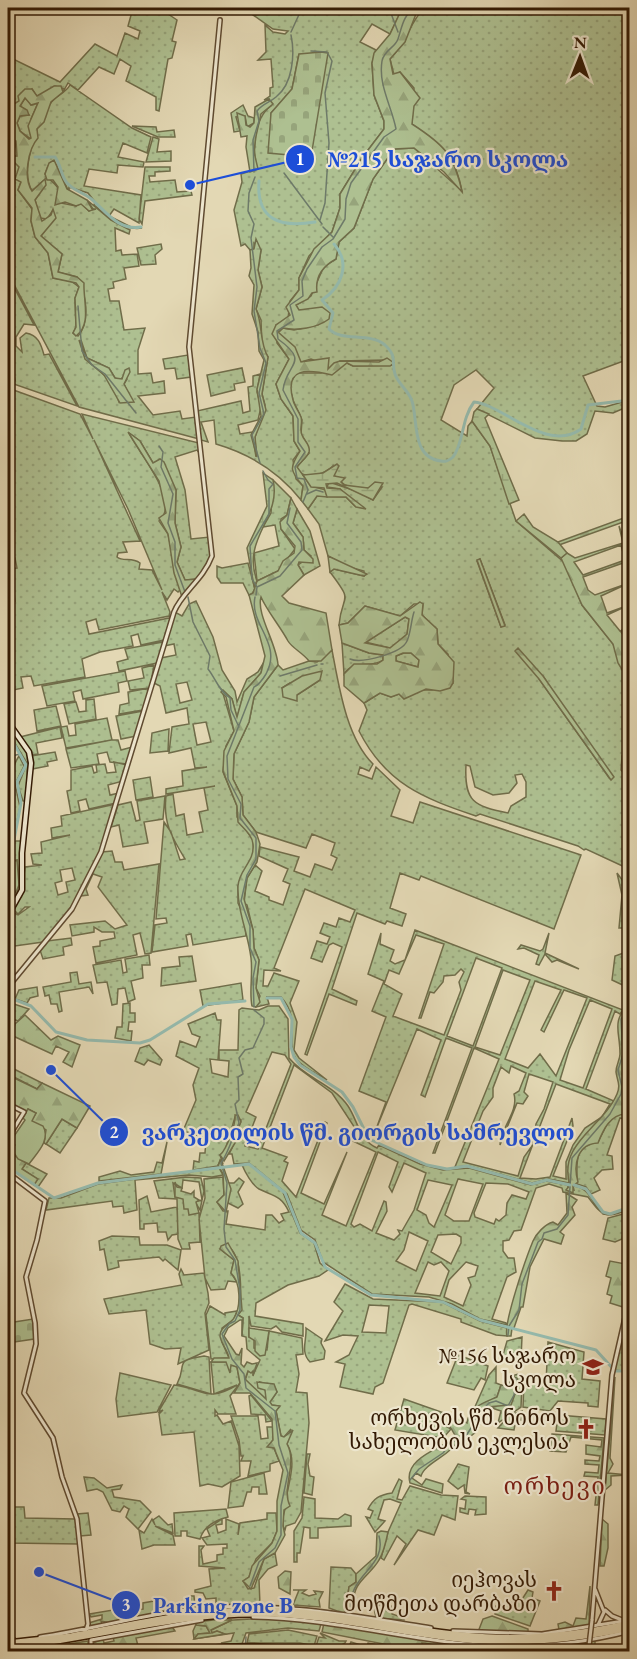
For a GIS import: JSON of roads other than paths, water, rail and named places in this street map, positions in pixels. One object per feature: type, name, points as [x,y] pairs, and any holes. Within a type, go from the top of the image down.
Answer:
[{"type":"highway","points":[[260,1610],[267,1606]]},
{"type":"highway","points":[[9,1642],[70,1636],[209,1609],[260,1610],[332,1616],[452,1634],[502,1638],[586,1632],[629,1621]]},
{"type":"highway","points":[[36,1645],[224,1614],[303,1616],[504,1646]]},
{"type":"highway","points":[[332,1616],[346,1615]]},
{"type":"highway","points":[[303,1616],[316,1621]]},
{"type":"highway","points":[[144,1618],[155,1619]]},
{"type":"highway","points":[[375,1619],[384,1624]]},
{"type":"highway","points":[[145,1626],[154,1627]]},
{"type":"highway","points":[[576,1630],[586,1632]]},
{"type":"highway","points":[[479,1641],[544,1641],[630,1630]]},
{"type":"highway","points":[[502,1638],[511,1634]]},
{"type":"highway","points":[[429,1635],[438,1640]]},
{"type":"highway","points":[[9,1642],[36,1645],[91,1640]]},
{"type":"main road","points":[[8,723],[27,749],[31,760],[22,853],[22,890],[9,912]]},
{"type":"street","points":[[8,987],[72,909],[101,852],[174,612],[179,602],[201,577],[213,551],[189,354],[220,20]]},
{"type":"street","points":[[8,1104],[24,1112],[8,1138]]},
{"type":"street","points":[[8,1173],[45,1201],[26,1277],[35,1323],[36,1344],[24,1393],[53,1438],[62,1477],[75,1511],[88,1624],[86,1630]]},
{"type":"street","points":[[588,1652],[613,1369],[630,1296]]},
{"type":"street","points":[[595,1589],[604,1608],[612,1616],[629,1621]]},
{"type":"street","points":[[9,1642],[144,1618],[209,1609],[267,1606],[375,1619],[453,1632],[511,1634],[576,1630],[629,1621]]},
{"type":"street","points":[[592,1627],[602,1620],[604,1608]]},
{"type":"street","points":[[91,1652],[91,1640],[154,1627],[240,1617],[316,1621],[438,1640],[504,1646],[592,1640],[630,1630]]},
{"type":"street","points":[[88,1624],[96,1628]]},
{"type":"street","points":[[548,1652],[550,1644]]},
{"type":"street","points":[[504,1646],[522,1652]]},
{"type":"waterway","points":[[291,32],[302,8]]},
{"type":"waterway","points":[[389,8],[398,32]]},
{"type":"waterway","points":[[303,502],[308,490],[304,479],[297,478],[295,467],[305,452],[298,442],[298,419],[283,390],[295,359],[288,347],[278,339],[277,331],[294,320],[290,305],[303,296],[302,281],[307,269],[322,247],[333,239],[345,219],[346,199],[351,183],[384,137],[396,129],[382,79],[382,61],[385,54],[397,42],[405,18],[415,8]]},
{"type":"waterway","points":[[254,172],[253,140],[259,121],[257,111],[276,97],[286,84],[293,51],[291,35]]},
{"type":"waterway","points":[[311,51],[327,52],[332,61],[325,93],[329,143],[325,203],[320,220]]},
{"type":"waterway","points":[[35,157],[55,157],[70,186],[90,198],[119,223],[141,227]]},
{"type":"waterway","points":[[284,173],[322,224]]},
{"type":"waterway","points":[[255,177],[249,193],[248,211],[254,224],[251,238],[257,287],[254,311],[260,348],[266,363],[259,393],[264,414],[252,435],[260,463]]},
{"type":"waterway","points":[[259,181],[259,194],[266,213],[281,222],[291,224],[315,222]]},
{"type":"waterway","points":[[323,227],[333,237]]},
{"type":"waterway","points":[[334,244],[339,251],[343,267],[339,282],[322,300],[333,313],[329,329],[341,335],[379,341],[389,349],[393,357],[396,378],[412,401],[420,445],[431,458],[444,461],[453,457],[474,402],[498,411],[525,426],[554,436],[568,435],[581,429],[588,405],[630,400]]},
{"type":"waterway","points":[[78,306],[82,351],[92,365],[105,374],[136,413]]},
{"type":"waterway","points":[[159,446],[163,452],[161,467],[173,494],[168,523],[175,542],[175,565],[185,592]]},
{"type":"waterway","points":[[257,587],[252,579],[250,546],[269,514],[269,489],[273,484],[263,471]]},
{"type":"waterway","points":[[307,494],[316,490],[323,492]]},
{"type":"waterway","points":[[256,595],[257,587],[280,576],[302,550],[301,542],[287,523],[290,508]]},
{"type":"waterway","points":[[188,597],[193,622],[210,656],[208,669],[220,688],[230,698],[231,710],[239,727]]},
{"type":"waterway","points":[[254,1007],[253,978],[256,962],[250,948],[250,926],[241,901],[247,875],[256,859],[256,838],[240,818],[241,804],[228,779],[227,756],[254,687],[264,678],[270,663],[271,653],[254,607],[255,597]]},
{"type":"waterway","points":[[350,659],[363,660],[398,650],[407,641],[414,612]]},
{"type":"waterway","points":[[280,676],[317,665]]},
{"type":"waterway","points":[[8,733],[26,765],[17,782],[21,803],[14,840]]},
{"type":"waterway","points":[[8,761],[12,756],[20,754]]},
{"type":"waterway","points":[[8,906],[13,919],[8,926]]},
{"type":"waterway","points":[[8,997],[31,1006],[56,1032],[87,1040],[140,1043],[150,1040],[208,1004],[245,1001]]},
{"type":"waterway","points":[[267,998],[281,998],[292,1019],[291,1047],[294,1057],[300,1065],[342,1092],[353,1107],[369,1139],[427,1165],[447,1169],[467,1166],[532,1184],[547,1180],[570,1185]]},
{"type":"waterway","points":[[508,1335],[509,1326],[519,1310],[522,1284],[538,1242],[544,1233],[557,1229],[568,1215],[572,1158],[610,1114],[621,1094],[622,1087],[618,1070],[623,1054],[621,1019],[630,1009]]},
{"type":"waterway","points":[[250,1586],[259,1562],[275,1548],[281,1535],[281,1506],[288,1473],[279,1445],[275,1411],[246,1388],[244,1374],[232,1359],[222,1334],[229,1324],[235,1321],[240,1310],[240,1290],[235,1260],[226,1247],[224,1229],[227,1183],[221,1163],[239,1123],[235,1104],[239,1100],[238,1077],[243,1074],[239,1058],[245,1050],[253,1048],[264,1024],[264,1018],[254,1010]]},
{"type":"waterway","points":[[8,1167],[54,1198],[98,1183],[249,1164],[285,1193],[301,1233],[315,1243],[325,1267],[371,1295],[443,1302],[480,1320],[596,1350],[615,1371],[630,1368]]},
{"type":"waterway","points":[[574,1185],[586,1189],[603,1212],[610,1214],[630,1207]]},
{"type":"waterway","points":[[489,1403],[496,1401],[508,1406],[514,1395],[516,1379]]},
{"type":"waterway","points":[[476,1419],[488,1404]]},
{"type":"waterway","points":[[410,1480],[419,1469],[443,1453],[452,1442],[466,1436],[476,1420]]},
{"type":"waterway","points":[[351,1612],[351,1599],[355,1589],[378,1556],[379,1536]]},
{"type":"waterway","points":[[245,1652],[246,1637]]},
{"type":"railway","points":[[186,1652],[201,1648],[239,1645],[280,1646],[335,1652]]},
{"type":"place","name":"№215 საჯარო სკოლა","points":[[190,185]]},
{"type":"place","name":"ვარკეთილის წმ. გიორგის სამრევლო","points":[[51,1070]]},
{"type":"place","name":"№156 საჯარო სკოლა","points":[[593,1367]]},
{"type":"place","name":"ორხევის წმ. ნინოს სახელობის ეკლესია","points":[[586,1429]]},
{"type":"place","name":"Parking zone B","points":[[39,1572]]},
{"type":"place","name":"იეჰოვას მოწმეთა დარბაზი","points":[[554,1591]]},
{"type":"district","name":"ორხევი","points":[[555,1485]]}]
